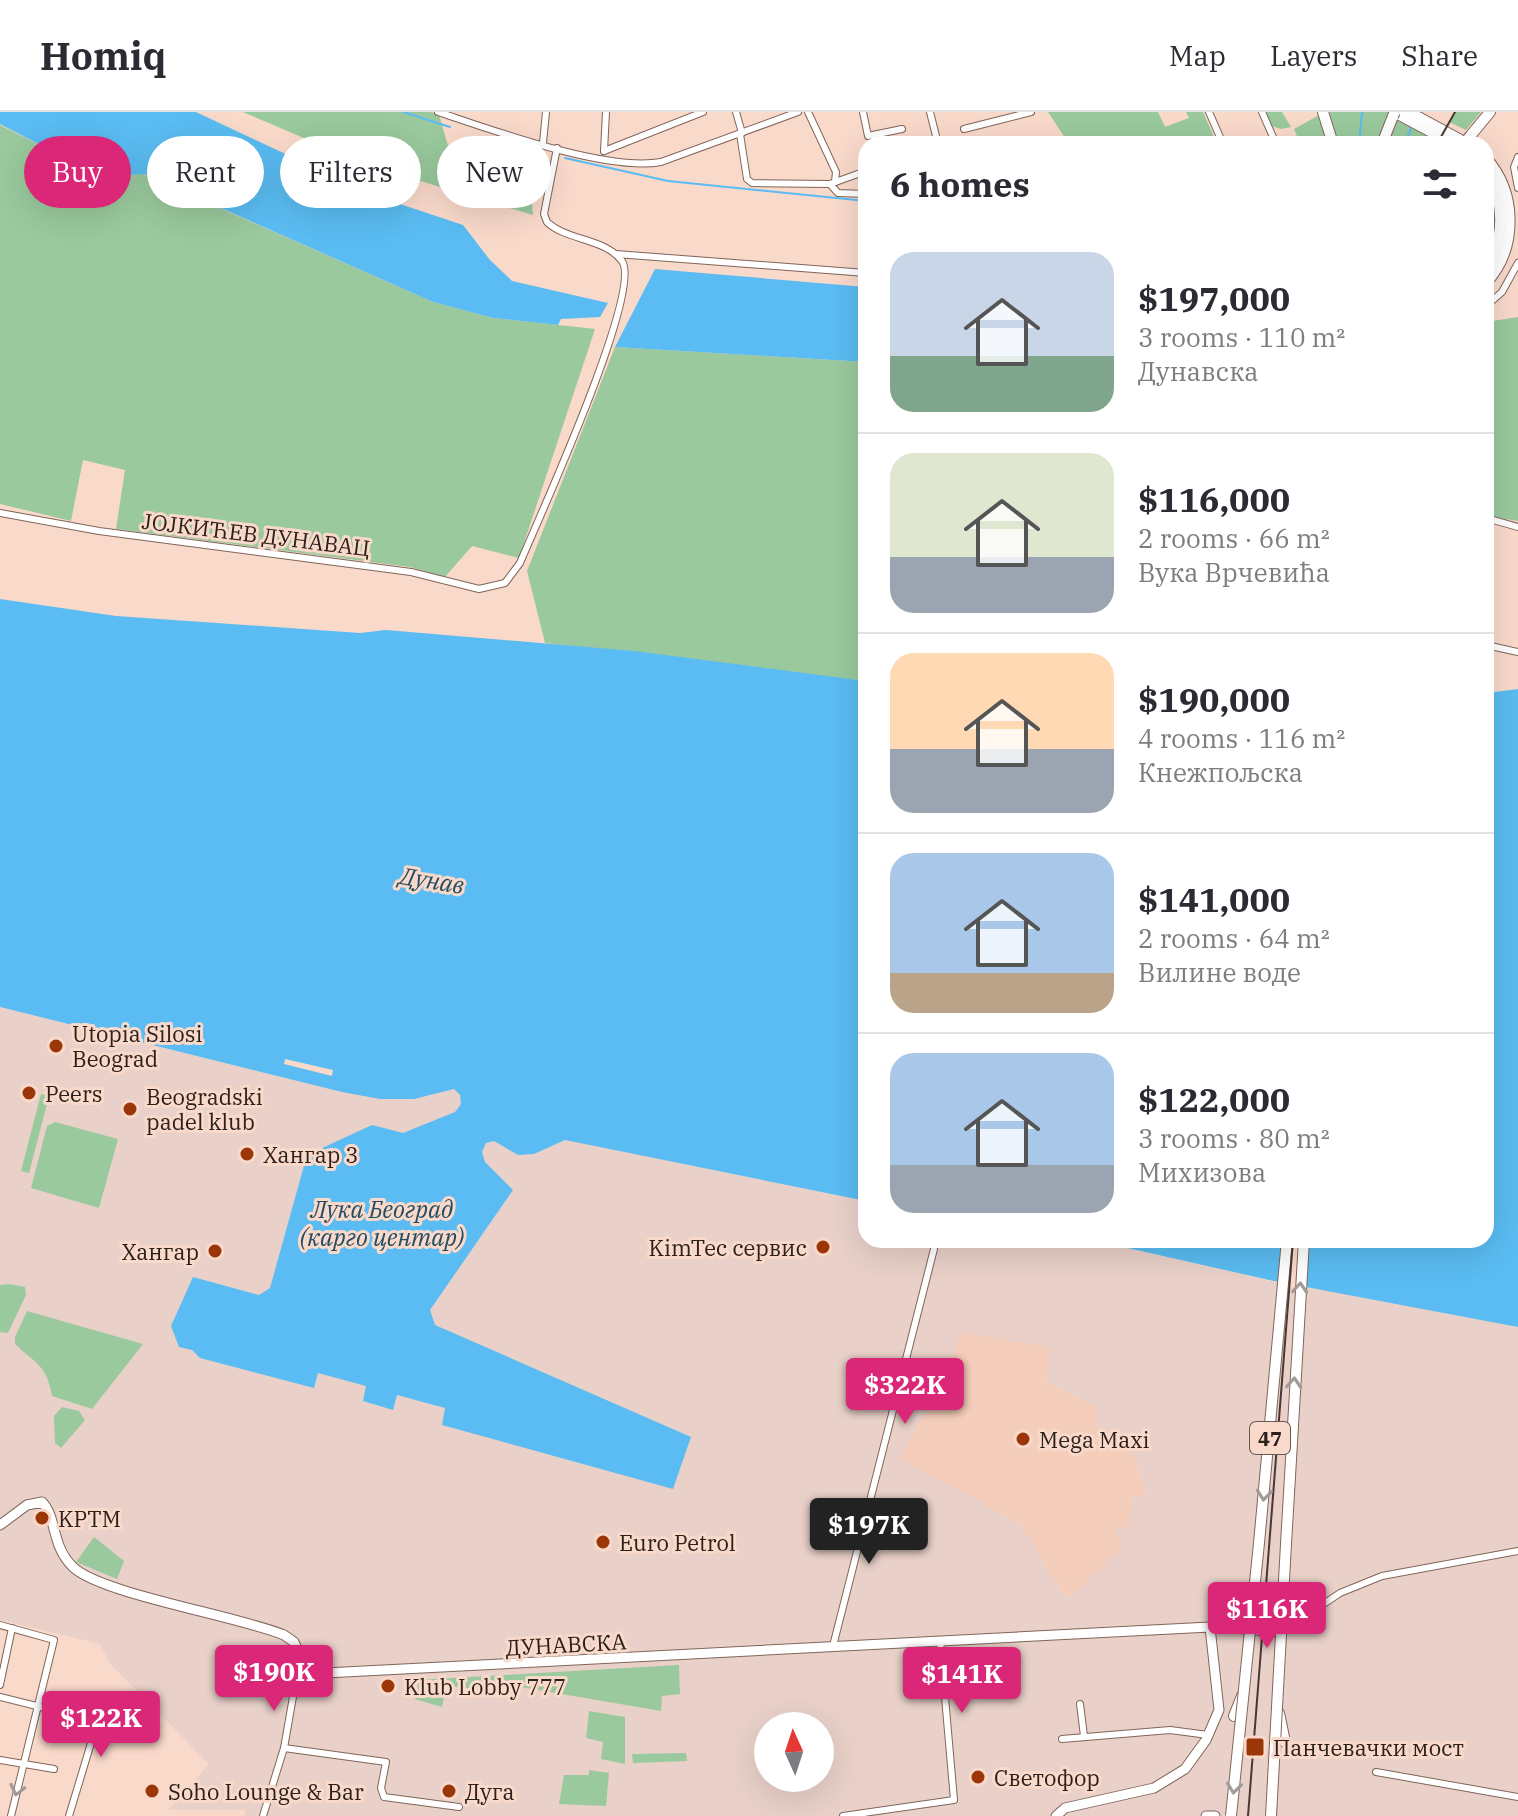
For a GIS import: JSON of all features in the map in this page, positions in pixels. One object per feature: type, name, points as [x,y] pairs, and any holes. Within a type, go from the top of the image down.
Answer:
[{"type":"main road","points":[[1323,112],[1330,136]]},
{"type":"main road","points":[[1409,112],[1458,136]]},
{"type":"main road","points":[[1472,136],[1490,112]]},
{"type":"main road","points":[[1385,136],[1394,113],[1439,136]]},
{"type":"main road","points":[[1494,169],[1502,180],[1510,221],[1501,261],[1494,271]]},
{"type":"main road","points":[[1494,187],[1501,216],[1494,252]]},
{"type":"main road","name":"47","points":[[1231,1816],[1286,1248]]},
{"type":"main road","name":"47","points":[[1271,1816],[1303,1248]]},
{"type":"main road","points":[[0,1525],[27,1505],[42,1502],[59,1548],[81,1574],[284,1635],[294,1642],[303,1665]]},
{"type":"main road","points":[[1056,1816],[1065,1808],[1107,1801],[1163,1785],[1185,1769],[1208,1735],[1220,1701],[1210,1627]]},
{"type":"main road","name":"ДУНАВСКА","points":[[303,1665],[317,1672],[348,1674],[1210,1627]]},
{"type":"main road","points":[[1234,1716],[1244,1691]]},
{"type":"main road","points":[[1277,1703],[1285,1742]]},
{"type":"main road","points":[[1206,1816],[1215,1816]]},
{"type":"street","points":[[438,112],[519,136]]},
{"type":"street","points":[[544,136],[546,112]]},
{"type":"street","points":[[604,154],[606,112]]},
{"type":"street","points":[[604,154],[703,112]]},
{"type":"street","points":[[736,112],[750,182],[832,183],[858,174]]},
{"type":"street","points":[[551,146],[604,154],[638,164],[661,162],[798,112]]},
{"type":"street","points":[[808,112],[836,172],[832,183]]},
{"type":"street","points":[[863,112],[868,136],[902,129]]},
{"type":"street","points":[[930,112],[936,136]]},
{"type":"street","points":[[964,129],[1031,112]]},
{"type":"street","points":[[1209,112],[1220,136]]},
{"type":"street","points":[[1262,112],[1272,136]]},
{"type":"street","points":[[557,148],[544,214],[547,222],[616,254],[858,272]]},
{"type":"street","points":[[1518,157],[1514,173],[1518,188]]},
{"type":"street","points":[[832,183],[838,193],[858,194]]},
{"type":"street","name":"ЈОЈКИЋЕВ ДУНАВАЦ","points":[[0,513],[108,533],[411,572],[479,589],[505,583],[520,563],[608,349],[626,283],[625,265],[616,254]]},
{"type":"street","points":[[1494,299],[1502,292],[1518,263]]},
{"type":"street","points":[[1494,520],[1518,527]]},
{"type":"street","points":[[1494,647],[1518,652]]},
{"type":"street","points":[[833,1646],[934,1249]]},
{"type":"street","points":[[1210,1627],[1279,1634],[1340,1593],[1382,1576],[1518,1551]]},
{"type":"street","points":[[0,1625],[49,1637],[53,1643],[11,1816]]},
{"type":"street","points":[[0,1685],[12,1628]]},
{"type":"street","points":[[843,1816],[954,1800],[940,1640]]},
{"type":"street","points":[[263,1816],[284,1748],[296,1677],[303,1665]]},
{"type":"street","points":[[0,1697],[101,1719],[106,1725],[91,1743],[69,1816]]},
{"type":"street","points":[[1080,1704],[1084,1736]]},
{"type":"street","points":[[1062,1739],[1170,1730],[1208,1735]]},
{"type":"street","points":[[284,1748],[386,1762],[381,1788],[384,1797],[459,1807]]},
{"type":"street","points":[[0,1760],[54,1769]]},
{"type":"street","points":[[1376,1772],[1518,1797]]},
{"type":"shaded area","points":[[0,1007],[342,1092],[429,1096],[453,1088],[494,1140],[518,1155],[534,1154],[565,1140],[858,1199],[858,1248],[1127,1248],[1300,1288],[1333,1291],[1518,1327],[1518,1816],[245,1816],[245,1810],[168,1810],[209,1764],[110,1664],[100,1644],[0,1620]],"holes":[[[961,1332],[1051,1348],[1046,1381],[1096,1407],[1096,1427],[1131,1449],[1145,1489],[1144,1498],[1132,1496],[1129,1527],[1114,1527],[1122,1548],[1071,1597],[1062,1593],[1020,1523],[899,1459],[943,1383]]]},
{"type":"shaded area","points":[[961,1331],[1051,1348],[1046,1381],[1096,1407],[1096,1427],[1131,1449],[1145,1489],[1144,1498],[1132,1496],[1129,1527],[1122,1548],[1071,1597],[1062,1593],[1020,1523],[898,1459],[943,1383]]},
{"type":"green space","points":[[243,112],[431,112],[439,115],[445,136],[437,136],[437,186],[421,181],[421,136],[299,136]]},
{"type":"green space","points":[[1048,112],[1158,112],[1165,127],[1189,118],[1186,112],[1203,112],[1214,136],[1064,136]]},
{"type":"green space","points":[[1265,112],[1282,112],[1291,127],[1281,129],[1271,126]]},
{"type":"green space","points":[[1328,112],[1389,112],[1434,136],[1389,136],[1397,118],[1388,113],[1379,136],[1335,136]]},
{"type":"green space","points":[[1456,112],[1481,112],[1466,130],[1449,122]]},
{"type":"green space","points":[[1319,115],[1326,136],[1297,136],[1294,129]]},
{"type":"green space","points":[[0,125],[24,137],[24,208],[131,208],[131,175],[143,174],[147,176],[147,208],[220,208],[433,302],[493,318],[595,329],[519,558],[472,546],[445,577],[410,567],[116,529],[125,470],[83,460],[71,521],[0,504]]},
{"type":"green space","points":[[1494,198],[1496,209],[1494,231]]},
{"type":"green space","points":[[510,208],[532,208],[533,215]]},
{"type":"green space","points":[[1518,317],[1518,521],[1494,517],[1494,321]]},
{"type":"green space","points":[[615,347],[858,362],[858,680],[545,643],[527,571]]},
{"type":"green space","points":[[41,1094],[49,1096],[29,1173],[21,1171]]},
{"type":"green space","points":[[55,1122],[118,1139],[99,1208],[31,1188],[47,1126]]},
{"type":"green space","points":[[0,1285],[25,1287],[26,1295],[8,1333],[0,1332]]},
{"type":"green space","points":[[27,1311],[143,1344],[92,1409],[52,1396],[44,1371],[15,1344]]},
{"type":"green space","points":[[62,1407],[79,1411],[85,1420],[61,1448],[55,1443],[54,1416]]},
{"type":"green space","points":[[94,1537],[124,1561],[117,1579],[76,1562]]},
{"type":"green space","points":[[679,1665],[680,1694],[662,1696],[661,1711],[515,1686],[511,1696],[446,1685],[442,1707],[415,1699],[419,1680]]},
{"type":"green space","points":[[589,1711],[625,1717],[625,1764],[601,1759],[603,1742],[586,1738]]},
{"type":"green space","points":[[686,1753],[687,1761],[633,1763],[632,1754]]},
{"type":"green space","points":[[589,1770],[609,1773],[606,1806],[559,1804],[564,1775],[589,1775]]},
{"type":"water","points":[[0,112],[196,112],[247,136],[147,136],[147,175],[131,175],[131,136],[24,136],[0,124]]},
{"type":"water","points":[[264,144],[280,151],[280,208],[412,208],[463,225],[490,260],[512,281],[608,303],[600,317],[561,319],[558,325],[493,318],[433,302],[221,208],[264,208]]},
{"type":"water","points":[[655,269],[858,286],[858,362],[615,347]]},
{"type":"water","points":[[0,599],[116,616],[360,633],[386,630],[634,651],[858,680],[858,1199],[565,1140],[534,1154],[518,1155],[494,1141],[486,1143],[482,1152],[485,1162],[513,1190],[430,1310],[435,1325],[691,1437],[673,1489],[442,1425],[445,1408],[397,1395],[393,1410],[363,1401],[366,1386],[318,1373],[314,1388],[200,1358],[192,1350],[179,1347],[171,1326],[193,1277],[259,1295],[270,1288],[307,1155],[372,1125],[403,1133],[455,1112],[461,1104],[460,1095],[454,1089],[414,1099],[380,1099],[0,1007]]},
{"type":"water","points":[[1518,689],[1518,1327],[1269,1280],[1127,1248],[1494,1248],[1494,692]]},
{"type":"pier","points":[[285,1059],[333,1070],[332,1076],[284,1064]]},
{"type":"pier","points":[[1282,1248],[1308,1248],[1305,1290],[1279,1286]]},
{"type":"waterway","points":[[403,112],[450,127]]},
{"type":"waterway","points":[[1360,136],[1362,112]]},
{"type":"waterway","points":[[1408,136],[1412,127]]},
{"type":"waterway","points":[[565,158],[668,181],[858,200]]},
{"type":"railway","points":[[1442,136],[1455,112]]},
{"type":"railway","points":[[1248,1816],[1292,1248]]},
{"type":"place","name":"Utopia Silosi Beograd","points":[[56,1046]]},
{"type":"place","name":"Peers","points":[[29,1093]]},
{"type":"place","name":"Beogradski padel klub","points":[[130,1109]]},
{"type":"place","name":"Хангар 3","points":[[247,1154]]},
{"type":"place","name":"KimTec сервис","points":[[823,1247]]},
{"type":"place","name":"Хангар","points":[[215,1251]]},
{"type":"place","name":"Mega Maxi","points":[[1023,1439]]},
{"type":"place","name":"KPTM","points":[[42,1518]]},
{"type":"place","name":"Euro Petrol","points":[[603,1542]]},
{"type":"place","name":"Klub Lobby 777","points":[[388,1686]]},
{"type":"place","name":"Панчевачки мост","points":[[1255,1747]]},
{"type":"place","name":"Светофор","points":[[978,1777]]},
{"type":"place","name":"Soho Lounge & Bar","points":[[152,1791]]},
{"type":"place","name":"Дуга","points":[[449,1791]]},
{"type":"water label","name":"Дунав","points":[[432,880]]},
{"type":"water label","name":"Лука Београд (карго центар)","points":[[382,1223]]}]
